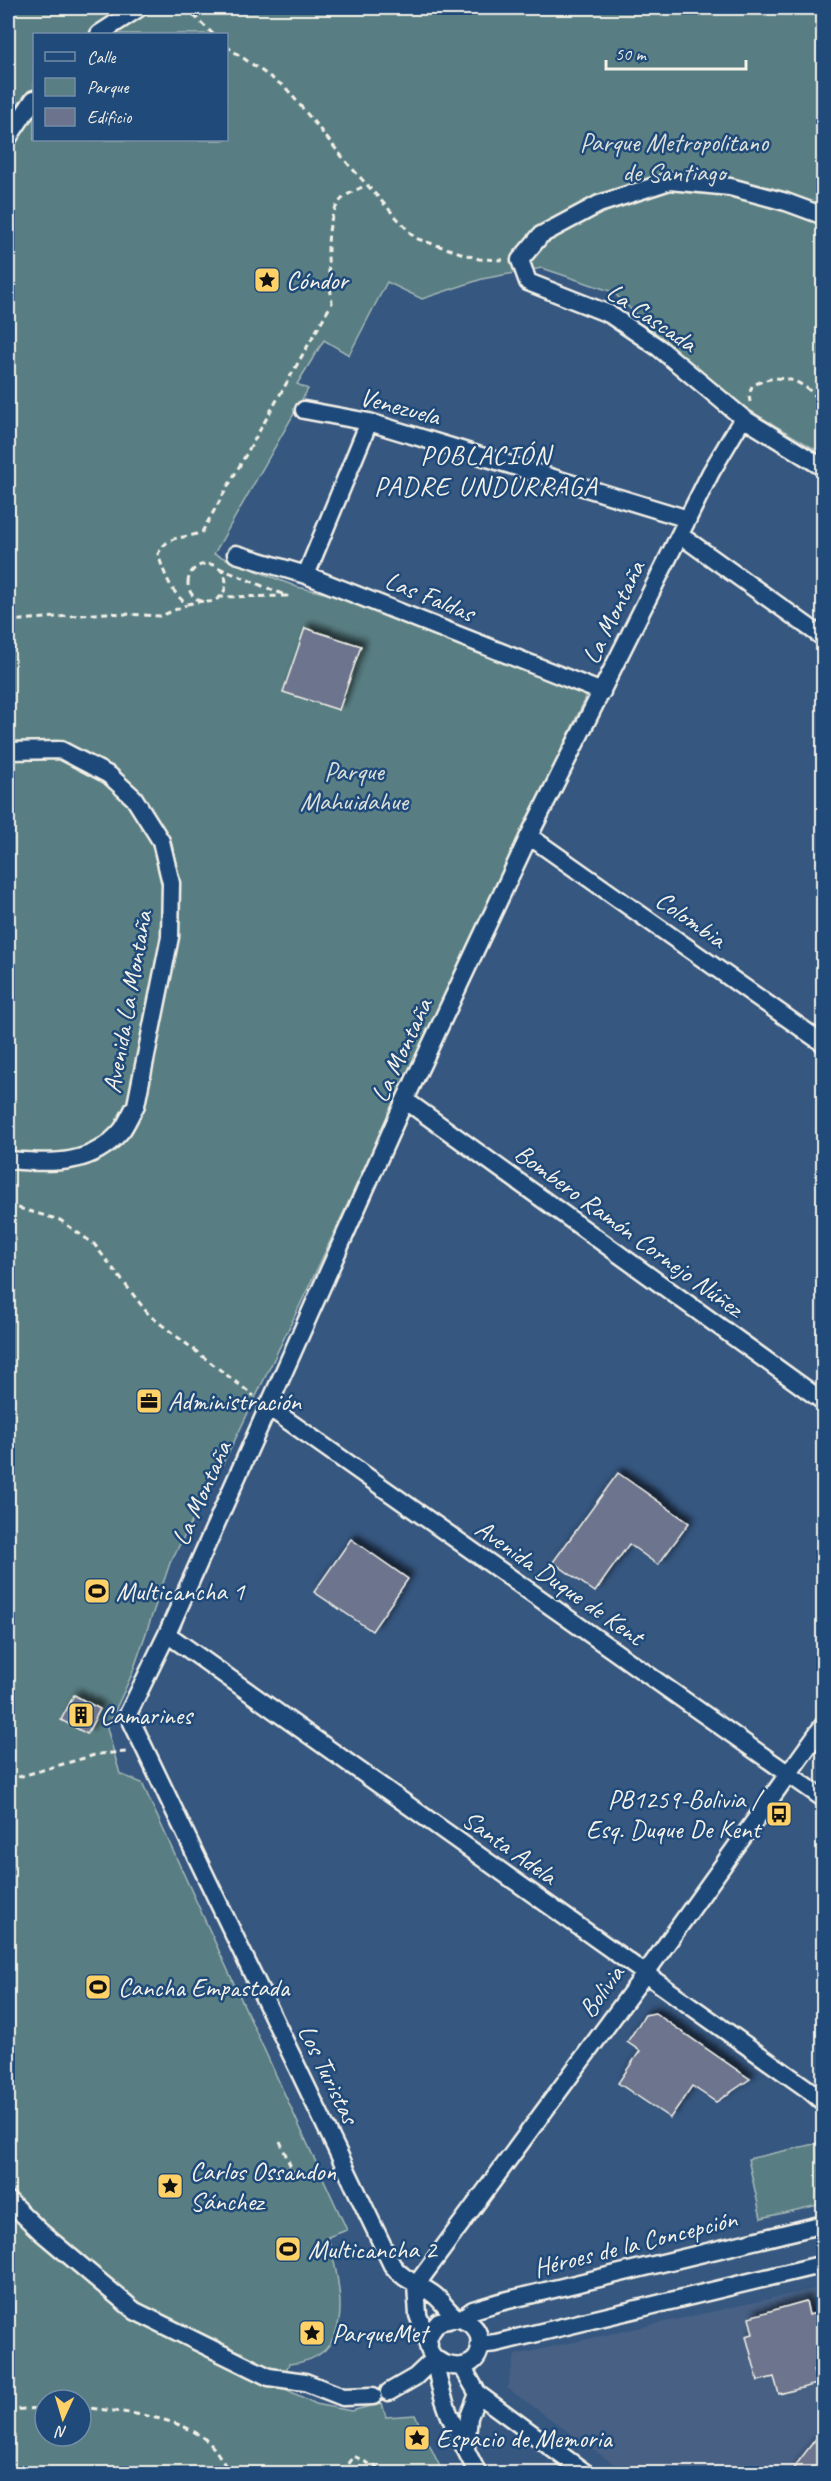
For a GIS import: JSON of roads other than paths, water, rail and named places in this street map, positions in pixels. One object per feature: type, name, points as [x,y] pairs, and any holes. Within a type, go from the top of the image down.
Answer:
[{"type":"street","points":[[101,33],[139,8]]},
{"type":"street","points":[[8,138],[33,100]]},
{"type":"street","name":"La Cascada","points":[[824,216],[786,202],[730,187],[670,181],[599,204],[541,235],[520,260],[528,282],[581,301],[609,314],[659,348],[743,418],[824,468]]},
{"type":"street","name":"Venezuela","points":[[304,410],[369,422],[688,519]]},
{"type":"street","name":"La Montaña","points":[[128,1714],[167,1634],[405,1100],[529,836],[711,472],[743,418]]},
{"type":"street","points":[[306,575],[369,422]]},
{"type":"street","points":[[680,535],[824,638]]},
{"type":"street","name":"Las Faldas","points":[[236,554],[306,575],[602,692]]},
{"type":"street","name":"Avenida La Montaña","points":[[8,751],[61,750],[109,775],[134,798],[161,841],[171,883],[170,937],[136,1105],[122,1130],[98,1151],[67,1162],[8,1160]]},
{"type":"street","name":"Colombia","points":[[529,836],[824,1044]]},
{"type":"street","name":"Bombero Ramón Cornejo Núñez","points":[[405,1100],[824,1402]]},
{"type":"street","name":"Avenida Duque de Kent","points":[[267,1406],[824,1799]]},
{"type":"street","name":"Santa Adela","points":[[167,1634],[824,2103]]},
{"type":"street","name":"Los Turistas","points":[[128,1714],[392,2265],[406,2280],[433,2294],[459,2318]]},
{"type":"street","name":"Bolivia","points":[[416,2285],[645,1974],[824,1724]]},
{"type":"street","points":[[8,2200],[40,2232],[135,2311],[269,2377],[305,2382],[343,2397],[381,2394],[415,2378],[432,2351]]},
{"type":"street","name":"Héroes de la Concepción","points":[[459,2318],[473,2310],[500,2302],[824,2224]]},
{"type":"street","points":[[479,2345],[496,2343],[824,2264]]},
{"type":"street","points":[[416,2285],[418,2315],[432,2351],[444,2366],[462,2366],[472,2360],[479,2345],[475,2329],[459,2318],[440,2322],[432,2332],[432,2351],[442,2398],[478,2474]]},
{"type":"street","points":[[462,2366],[478,2394],[587,2474]]},
{"type":"street","points":[[466,2449],[469,2417],[478,2394]]},
{"type":"place","name":"Cóndor","points":[[267,280]]},
{"type":"place","name":"Administración","points":[[149,1401]]},
{"type":"place","name":"Multicancha 1","points":[[97,1591]]},
{"type":"place","name":"Camarines","points":[[81,1715]]},
{"type":"place","name":"PB1259-Bolivia / Esq. Duque De Kent","points":[[779,1814]]},
{"type":"place","name":"Cancha Empastada","points":[[98,1987]]},
{"type":"place","name":"Carlos Ossandon Sánchez","points":[[170,2186]]},
{"type":"place","name":"Multicancha 2","points":[[288,2249]]},
{"type":"place","name":"ParqueMet","points":[[312,2333]]},
{"type":"place","name":"Espacio de Memoria","points":[[417,2438]]},
{"type":"district","name":"POBLACIÓN PADRE UNDURRAGA","points":[[486,470]]},
{"type":"park label","name":"Parque Metropolitano de Santiago","points":[[674,157]]},
{"type":"park label","name":"Parque Mahuidahue","points":[[354,786]]}]
